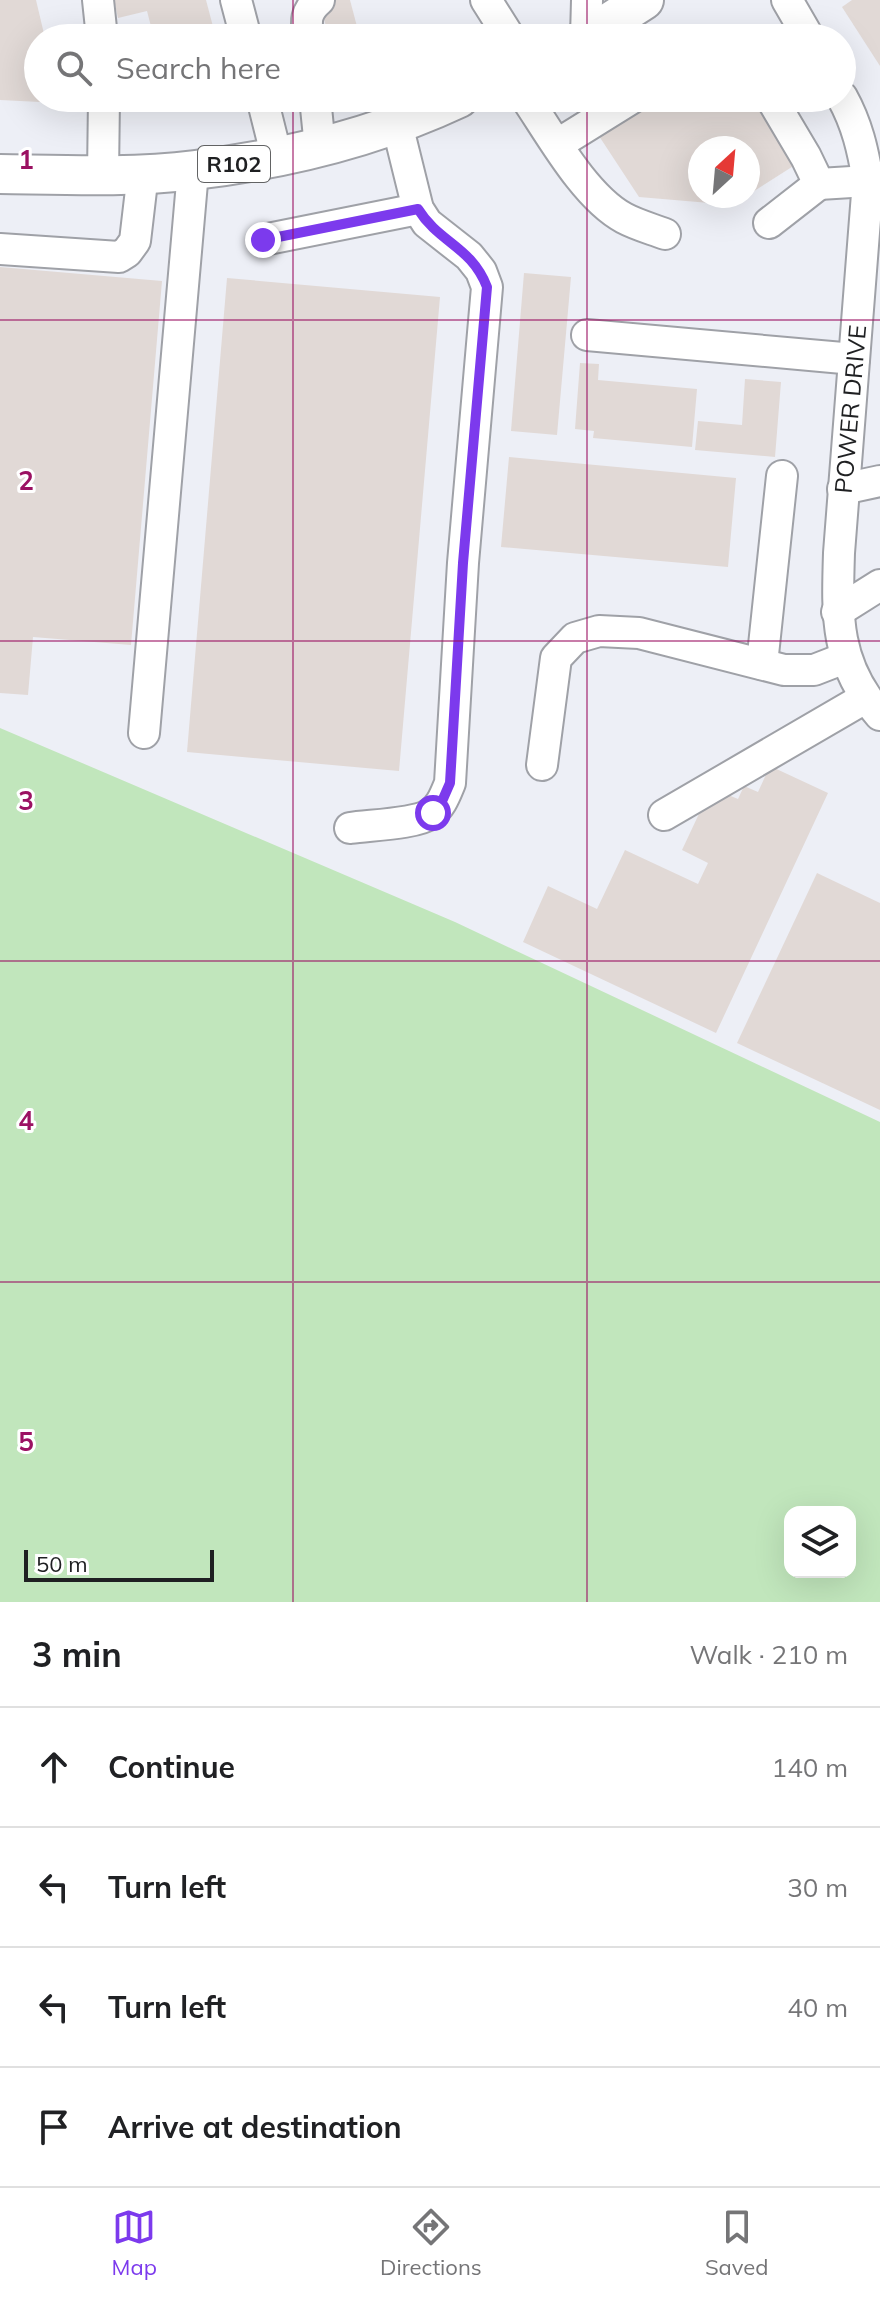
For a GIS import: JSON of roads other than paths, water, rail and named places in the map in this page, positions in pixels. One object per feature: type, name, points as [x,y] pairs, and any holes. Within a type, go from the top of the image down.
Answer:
[{"type":"main road","points":[[607,24],[644,0]]},
{"type":"main road","name":"R102","points":[[0,174],[103,175],[193,171],[277,158],[397,124],[426,112]]},
{"type":"street","points":[[98,0],[101,24]]},
{"type":"street","points":[[236,0],[242,24]]},
{"type":"street","points":[[306,24],[313,5],[319,0]]},
{"type":"street","points":[[486,0],[501,24]]},
{"type":"street","points":[[586,24],[587,0]]},
{"type":"street","points":[[787,0],[801,24]]},
{"type":"street","points":[[103,175],[104,112]]},
{"type":"street","points":[[266,112],[277,158]]},
{"type":"street","points":[[316,112],[320,147]]},
{"type":"street","points":[[536,112],[580,178],[606,204],[623,218],[665,234]]},
{"type":"street","points":[[558,144],[609,112]]},
{"type":"street","points":[[779,112],[819,184]]},
{"type":"street","name":"POWER DRIVE","points":[[850,112],[861,138],[868,181],[870,294],[854,359],[837,612],[845,658],[872,706]]},
{"type":"street","points":[[350,828],[421,820],[433,813],[450,783],[463,563],[487,287],[481,271],[469,256],[427,223],[418,209],[397,124]]},
{"type":"street","points":[[144,733],[193,171]]},
{"type":"street","points":[[0,249],[119,257],[135,241],[143,173]]},
{"type":"street","points":[[769,223],[819,184],[868,181]]},
{"type":"street","points":[[263,240],[418,209]]},
{"type":"street","points":[[587,335],[854,359]]},
{"type":"street","points":[[762,664],[782,476]]},
{"type":"street","points":[[843,489],[880,481]]},
{"type":"street","points":[[837,612],[880,585]]},
{"type":"street","points":[[542,765],[556,658],[575,638],[599,631],[639,633],[784,670],[814,670],[845,658]]},
{"type":"street","points":[[664,815],[872,706]]}]
